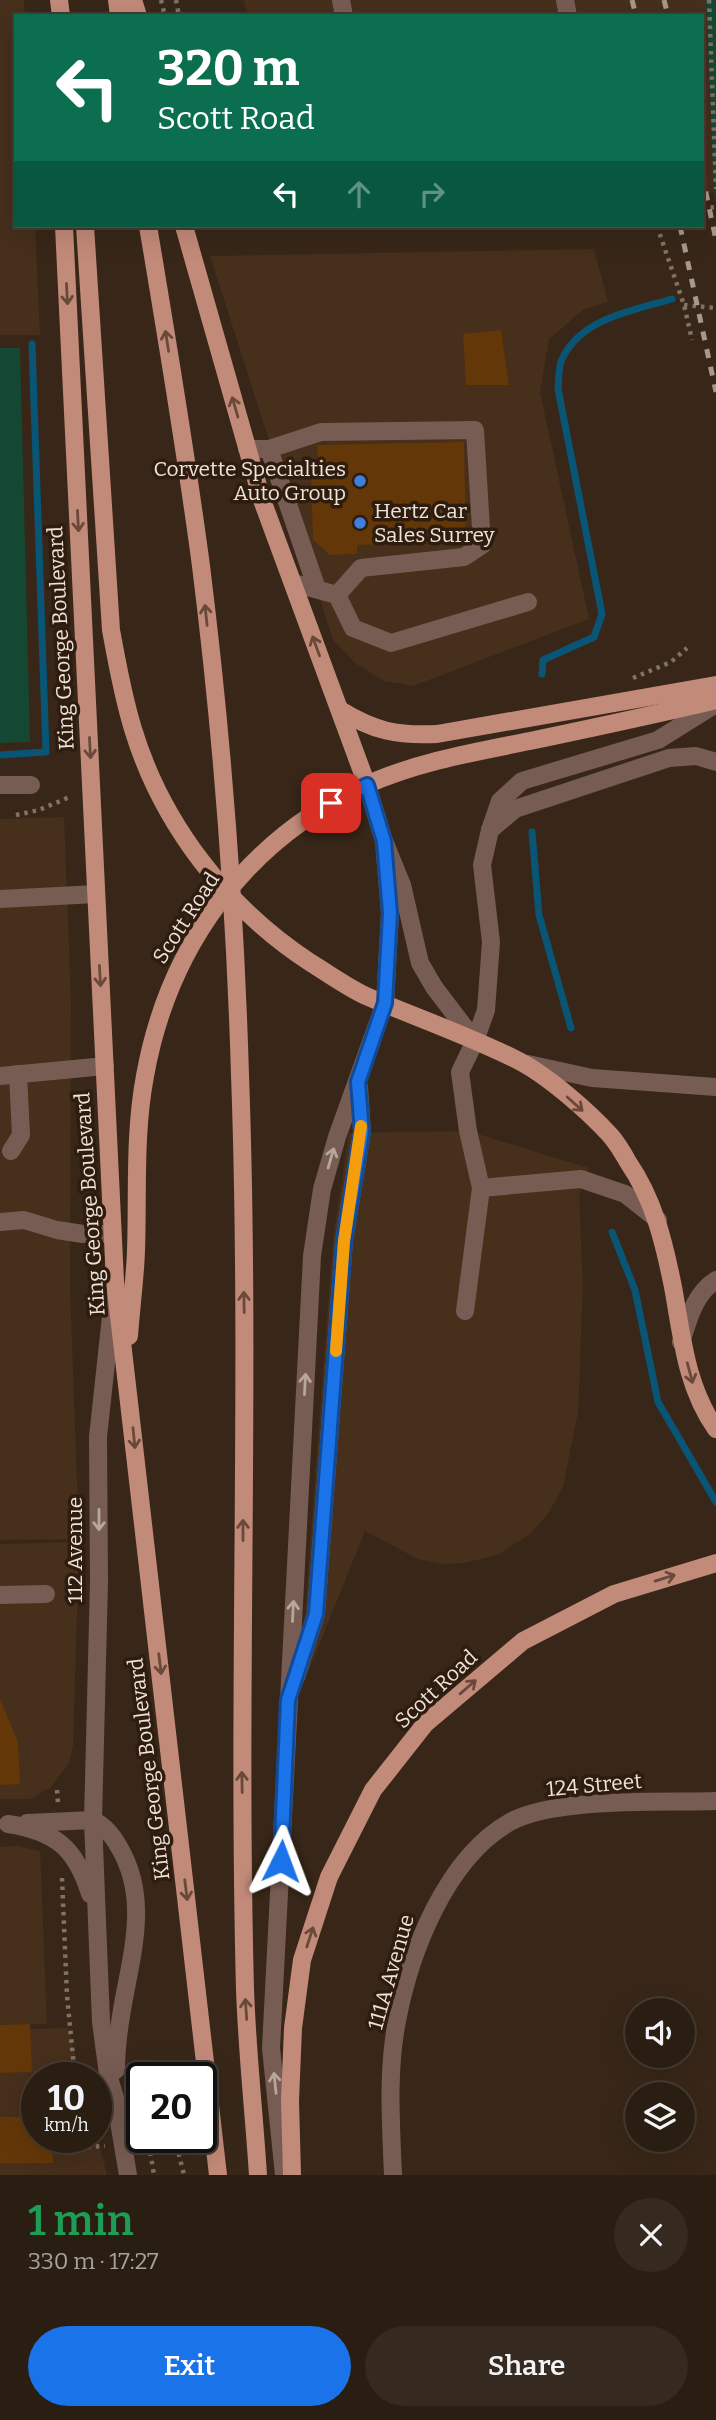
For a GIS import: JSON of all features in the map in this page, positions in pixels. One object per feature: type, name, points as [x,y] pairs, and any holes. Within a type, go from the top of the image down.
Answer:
[{"type":"main road","name":"King George Boulevard","points":[[64,228],[115,1281],[218,2175]]},
{"type":"main road","points":[[85,228],[111,630],[120,682],[133,731],[151,776],[182,835],[226,892],[253,920],[281,943],[350,987],[521,1062],[553,1084],[612,1136],[643,1183],[658,1220],[673,1287],[681,1342],[693,1385],[716,1429]]},
{"type":"main road","points":[[149,228],[197,540],[214,682],[227,828],[241,1079],[245,1994],[258,2175]]},
{"type":"main road","points":[[185,228],[262,500],[367,785]]},
{"type":"main road","points":[[340,710],[392,734],[437,734],[716,685]]},
{"type":"main road","name":"Scott Road","points":[[126,1370],[136,1253],[139,1137],[144,1080],[153,1035],[177,970],[226,892],[262,854],[298,825],[331,803],[400,772],[484,750],[716,702]]},
{"type":"main road","name":"Scott Road","points":[[292,2175],[290,2101],[293,2028],[302,1960],[329,1877],[373,1790],[425,1724],[523,1640],[614,1594],[716,1563]]},
{"type":"street","points":[[247,449],[269,449],[321,432],[475,430],[482,545],[464,557],[361,568],[337,595]]},
{"type":"street","points":[[269,449],[317,589]]},
{"type":"street","points":[[293,583],[337,595],[353,628],[391,643],[528,602]]},
{"type":"street","points":[[465,1311],[481,1188],[468,1131],[460,1072],[486,1010],[491,942],[482,865],[489,830],[500,801],[522,781],[658,740],[716,702]]},
{"type":"street","points":[[489,830],[515,809],[668,758],[696,756],[716,762]]},
{"type":"street","points":[[0,785],[32,785]]},
{"type":"street","points":[[367,785],[384,841],[402,885],[420,963],[434,987],[475,1041]]},
{"type":"street","points":[[284,2175],[271,2049],[312,1256],[322,1189],[337,1137],[385,1003],[390,913],[384,841]]},
{"type":"street","points":[[0,899],[96,894]]},
{"type":"street","points":[[521,1062],[592,1078],[716,1087]]},
{"type":"street","points":[[11,1151],[21,1135],[9,1075],[105,1066]]},
{"type":"street","points":[[288,1700],[316,1614],[344,1241],[362,1132],[358,1082]]},
{"type":"street","points":[[481,1188],[581,1179],[625,1194],[658,1220]]},
{"type":"street","points":[[0,1222],[24,1220],[57,1230],[112,1234]]},
{"type":"street","points":[[681,1342],[695,1302],[706,1286],[716,1280]]},
{"type":"street","name":"112 Avenue","points":[[115,1281],[98,1437],[99,1582],[93,1820],[101,2022],[108,2074],[115,2098],[128,2175]]},
{"type":"street","points":[[0,1595],[46,1594]]},
{"type":"street","name":"124 Street","points":[[434,1908],[464,1861],[487,1839],[511,1822],[576,1805],[716,1801]]},
{"type":"street","points":[[4,1824],[93,1820]]},
{"type":"street","name":"112 Avenue","points":[[93,1820],[107,1830],[124,1856],[133,1875],[137,1901],[118,2035],[115,2098]]},
{"type":"street","points":[[4,1824],[41,1831],[69,1851],[82,1871],[95,1911]]},
{"type":"street","name":"111A Avenue","points":[[393,2175],[390,2095],[397,2020],[414,1958],[434,1908]]},
{"type":"path","points":[[709,0],[716,189]]},
{"type":"path","points":[[658,228],[684,305],[692,340]]},
{"type":"path","points":[[684,305],[716,308]]},
{"type":"path","points":[[16,815],[39,810],[73,795]]},
{"type":"path","points":[[62,1877],[67,1996],[74,2062]]},
{"type":"path","points":[[154,2175],[147,2144],[169,2143],[177,2147],[184,2175]]},
{"type":"shaded area","points":[[0,0],[24,0],[25,14],[14,14],[14,228],[35,228],[40,335],[0,335]]},
{"type":"shaded area","points":[[244,0],[706,0],[714,192],[704,193],[704,14],[247,14]]},
{"type":"shaded area","points":[[594,249],[608,302],[584,309],[549,339],[540,392],[589,619],[413,686],[384,681],[355,663],[333,640],[210,256]]},
{"type":"shaded area","points":[[64,817],[71,1002],[70,1289],[79,1539],[0,1540],[0,819]]},
{"type":"shaded area","points":[[468,1131],[589,1168],[579,1195],[583,1286],[578,1413],[563,1487],[548,1514],[530,1534],[499,1554],[465,1563],[442,1564],[418,1559],[365,1531],[299,1695],[333,1239],[349,1133]]},
{"type":"shaded area","points":[[79,1542],[73,1746],[69,1763],[51,1787],[30,1799],[0,1799],[0,1544]]},
{"type":"shaded area","points":[[16,1846],[40,1851],[47,2024],[0,2025],[0,1847]]},
{"type":"shaded area","points":[[68,2028],[77,2062],[21,2062],[21,2153],[101,2153],[107,2175],[0,2175],[0,2030]]},
{"type":"green space","points":[[706,0],[716,0],[716,203],[714,192]]},
{"type":"green space","points":[[0,348],[20,348],[30,742],[0,743]]},
{"type":"building","points":[[501,330],[509,385],[466,385],[463,334]]},
{"type":"building","points":[[464,442],[466,542],[357,545],[357,554],[330,555],[313,540],[311,470],[319,470],[317,445]]},
{"type":"building","points":[[0,1699],[18,1742],[20,1784],[0,1785]]},
{"type":"building","points":[[30,2024],[32,2062],[21,2062],[21,2072],[0,2073],[0,2025]]},
{"type":"building","points":[[0,2117],[21,2117],[21,2153],[53,2153],[53,2163],[0,2163]]},
{"type":"waterway","points":[[542,674],[543,660],[594,637],[602,614],[558,389],[561,360],[572,344],[596,324],[672,299]]},
{"type":"waterway","points":[[0,755],[46,752],[32,344]]},
{"type":"waterway","points":[[532,832],[539,915],[571,1028]]},
{"type":"waterway","points":[[612,1232],[635,1290],[658,1402],[716,1502]]},
{"type":"railway","points":[[632,0],[636,14]]},
{"type":"railway","points":[[664,0],[668,14]]},
{"type":"railway","points":[[704,183],[716,240]]},
{"type":"railway","points":[[680,228],[716,392]]},
{"type":"slow traffic","points":[[336,1351],[344,1241],[361,1126]]},
{"type":"place","name":"Corvette Specialties Auto Group","points":[[360,481]]},
{"type":"place","name":"Hertz Car Sales Surrey","points":[[360,523]]},
{"type":"route","points":[[281,1861],[288,1700],[316,1614],[344,1241],[362,1132],[358,1082],[385,1003],[390,913],[384,841],[367,785],[331,803]]}]
